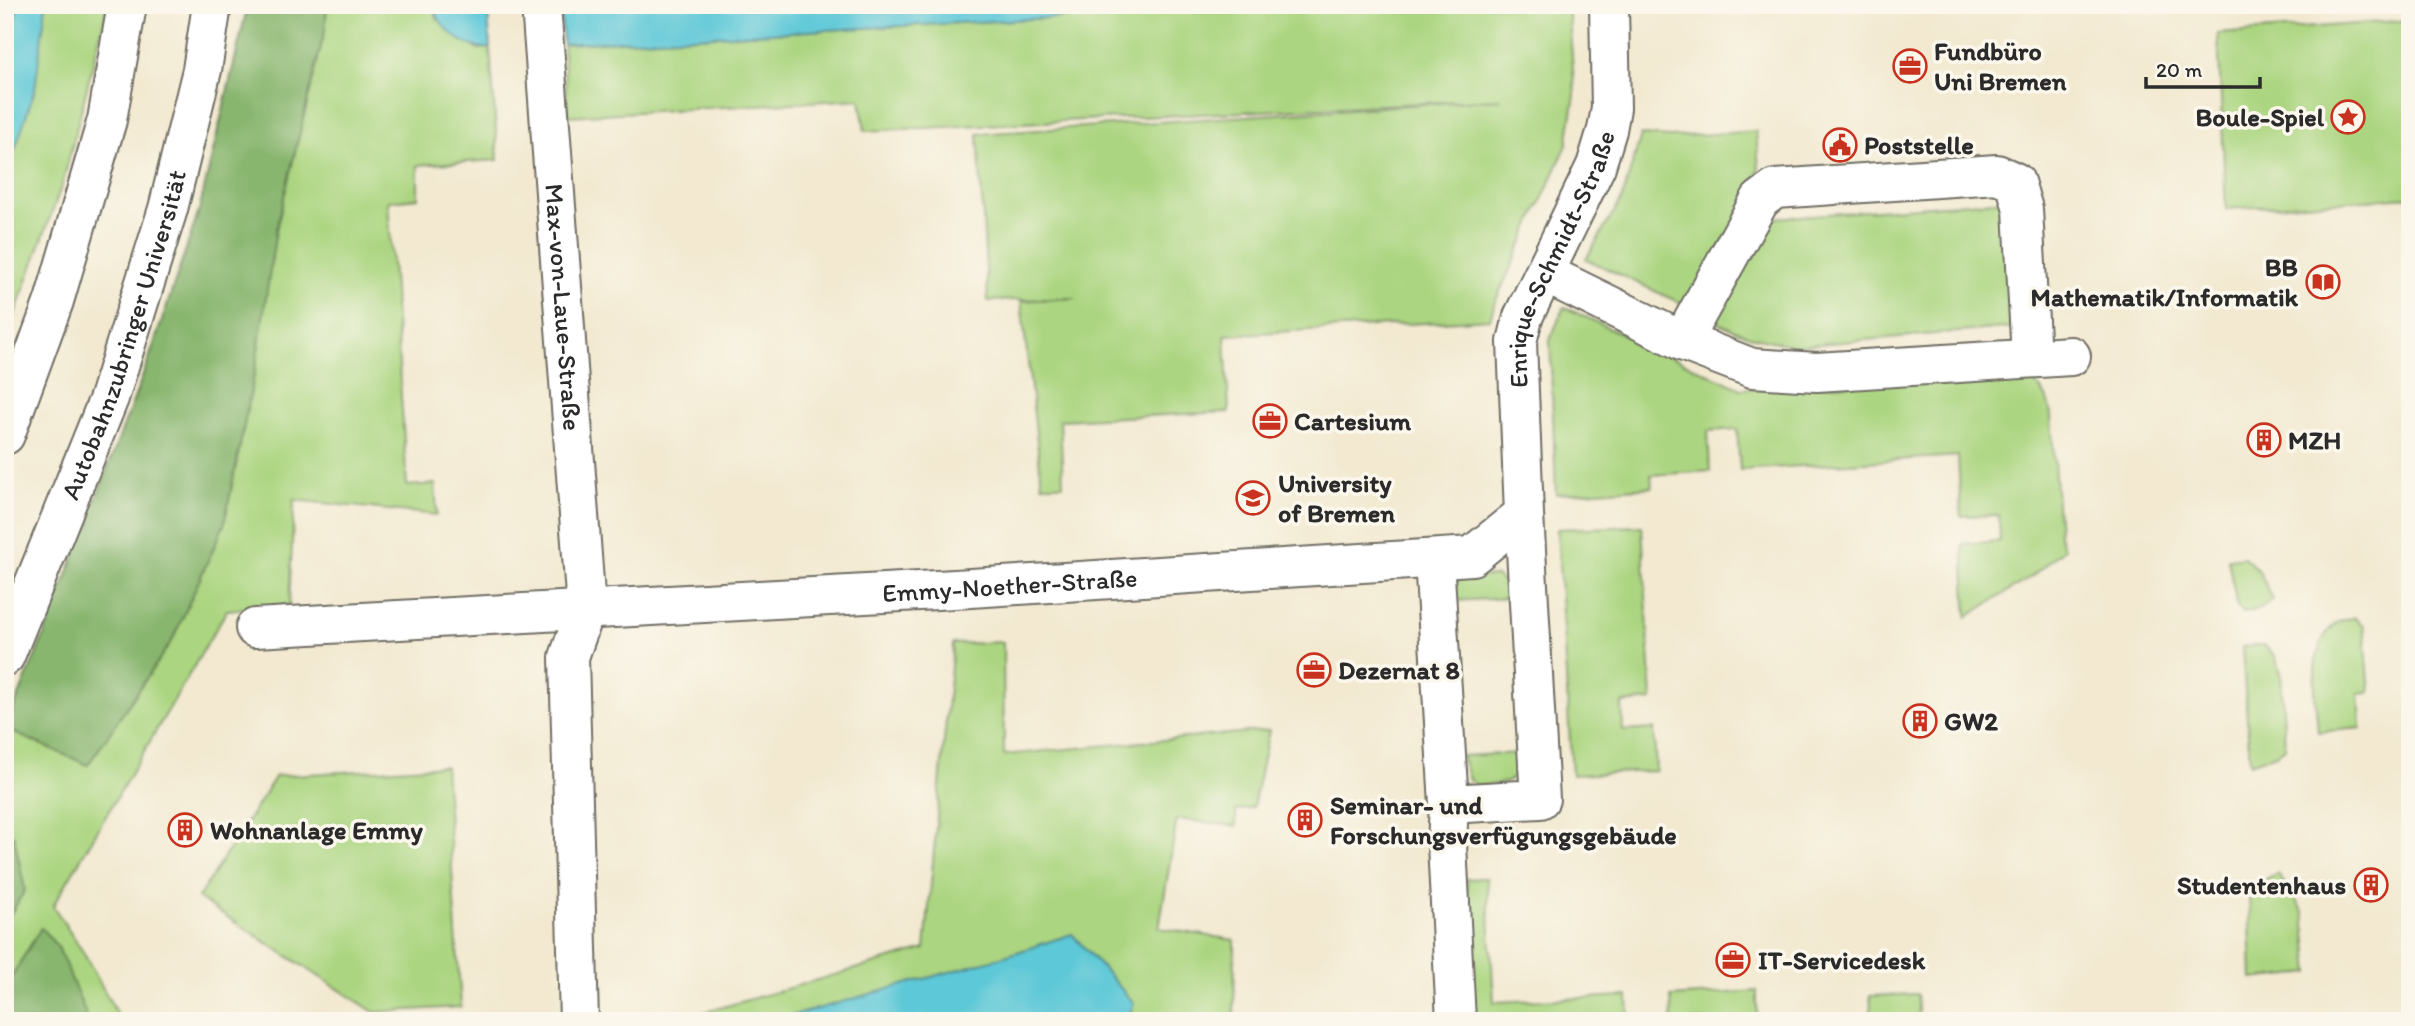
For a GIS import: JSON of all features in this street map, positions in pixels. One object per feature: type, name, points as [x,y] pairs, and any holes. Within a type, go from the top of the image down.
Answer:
[{"type":"street","points":[[5,435],[54,301],[104,133],[127,5]]},
{"type":"street","name":"Autobahnzubringer Universität","points":[[7,645],[113,386],[168,209],[202,70],[212,5]]},
{"type":"street","name":"Max-von-Laue-Straße","points":[[541,5],[586,609]]},
{"type":"street","name":"Enrique-Schmidt-Straße","points":[[1450,804],[1540,799],[1517,342],[1523,317],[1596,166],[1607,130],[1611,108],[1609,5]]},
{"type":"street","points":[[1682,341],[1760,200],[1775,189],[1997,174],[2015,182],[2023,209],[2031,358]]},
{"type":"street","points":[[1546,274],[1682,341],[1752,368],[1817,372],[2071,356]]},
{"type":"street","points":[[1456,1021],[1447,844],[1450,804],[1434,559],[1472,556],[1524,514]]},
{"type":"street","name":"Emmy-Noether-Straße","points":[[255,628],[1434,559]]},
{"type":"street","points":[[579,1021],[569,657],[586,609]]},
{"type":"green space","points":[[5,5],[108,5],[63,182],[5,341]]},
{"type":"green space","points":[[248,5],[432,5],[437,19],[477,49],[490,48],[498,160],[418,165],[418,198],[388,201],[407,486],[435,484],[437,515],[294,500],[289,605],[227,610],[53,906],[83,952],[121,1021],[5,1021],[5,730],[45,633],[148,362],[199,211]]},
{"type":"green space","points":[[248,5],[327,5],[325,30],[276,230],[255,371],[224,525],[173,639],[88,765],[5,729],[45,633],[148,362],[199,211]]},
{"type":"green space","points":[[1293,5],[1568,5],[1575,95],[1567,145],[1495,302],[1490,319],[1225,335],[1229,412],[1060,420],[1063,485],[1042,485],[1021,301],[1076,298],[988,301],[978,134],[1501,99],[865,131],[860,99],[568,116],[563,44]]},
{"type":"green space","points":[[2410,20],[2410,197],[2226,209],[2218,34]]},
{"type":"green space","points":[[1756,131],[1759,170],[1748,199],[1687,306],[1586,259],[1622,199],[1641,135],[1671,137]]},
{"type":"green space","points":[[2006,200],[2016,327],[1795,346],[1749,336],[1708,319],[1762,219]]},
{"type":"green space","points":[[1564,307],[1741,389],[2025,376],[2036,384],[2050,408],[2059,535],[2064,549],[2034,575],[1967,617],[1963,544],[2000,541],[1999,515],[1961,516],[1958,456],[1740,470],[1737,429],[1708,431],[1710,471],[1651,475],[1652,487],[1556,494],[1550,340]]},
{"type":"green space","points":[[1642,526],[1652,700],[1622,703],[1623,731],[1654,729],[1656,771],[1572,775],[1557,529]]},
{"type":"green space","points":[[2244,557],[2259,571],[2273,600],[2262,608],[2243,613],[2237,606],[2228,559]]},
{"type":"green space","points":[[1496,576],[1510,588],[1511,598],[1450,601],[1449,591],[1461,577]]},
{"type":"green space","points":[[2355,617],[2364,626],[2370,692],[2359,693],[2361,728],[2318,732],[2315,675],[2319,647],[2334,625]]},
{"type":"green space","points":[[1003,642],[1004,755],[1269,730],[1253,807],[1236,811],[1236,826],[1177,819],[1159,928],[1235,940],[1234,1017],[1231,1021],[674,1021],[925,949],[953,644]]},
{"type":"green space","points":[[2264,645],[2275,656],[2281,673],[2285,748],[2250,763],[2242,647]]},
{"type":"green space","points":[[1523,753],[1514,777],[1503,783],[1477,786],[1469,779],[1461,756]]},
{"type":"green space","points":[[445,766],[461,1007],[374,1012],[198,898],[276,776]]},
{"type":"green space","points":[[5,832],[14,836],[25,890],[5,923]]},
{"type":"green space","points":[[2278,874],[2304,913],[2310,973],[2252,979],[2249,888]]},
{"type":"green space","points":[[1487,878],[1494,1002],[1628,996],[1629,1021],[1472,1021],[1467,879]]},
{"type":"green space","points":[[41,928],[58,947],[89,1021],[5,1021],[5,987]]},
{"type":"green space","points":[[1757,991],[1757,1021],[1672,1021],[1671,997]]},
{"type":"green space","points":[[1917,994],[1919,1021],[1872,1021],[1870,996]]},
{"type":"water","points":[[18,5],[46,5],[35,89],[5,179],[5,79]]},
{"type":"water","points":[[432,5],[488,5],[490,48],[471,46],[463,42],[447,30]]},
{"type":"water","points":[[560,5],[1293,5],[563,44]]},
{"type":"water","points":[[1072,934],[1134,1003],[1127,1021],[774,1021],[999,958]]},
{"type":"place","name":"Fundbüro Uni Bremen","points":[[1910,66]]},
{"type":"place","name":"Boule-Spiel","points":[[2348,117]]},
{"type":"place","name":"Poststelle","points":[[1840,145]]},
{"type":"place","name":"BB Mathematik/Informatik","points":[[2323,282]]},
{"type":"place","name":"Cartesium","points":[[1270,421]]},
{"type":"place","name":"MZH","points":[[2264,440]]},
{"type":"place","name":"University of Bremen","points":[[1253,498]]},
{"type":"place","name":"Dezernat 8","points":[[1314,670]]},
{"type":"place","name":"GW2","points":[[1920,721]]},
{"type":"place","name":"Seminar- und Forschungsverfügungsgebäude","points":[[1305,820]]},
{"type":"place","name":"Wohnanlage Emmy","points":[[185,830]]},
{"type":"place","name":"Studentenhaus","points":[[2371,885]]},
{"type":"place","name":"IT-Servicedesk","points":[[1733,960]]}]
